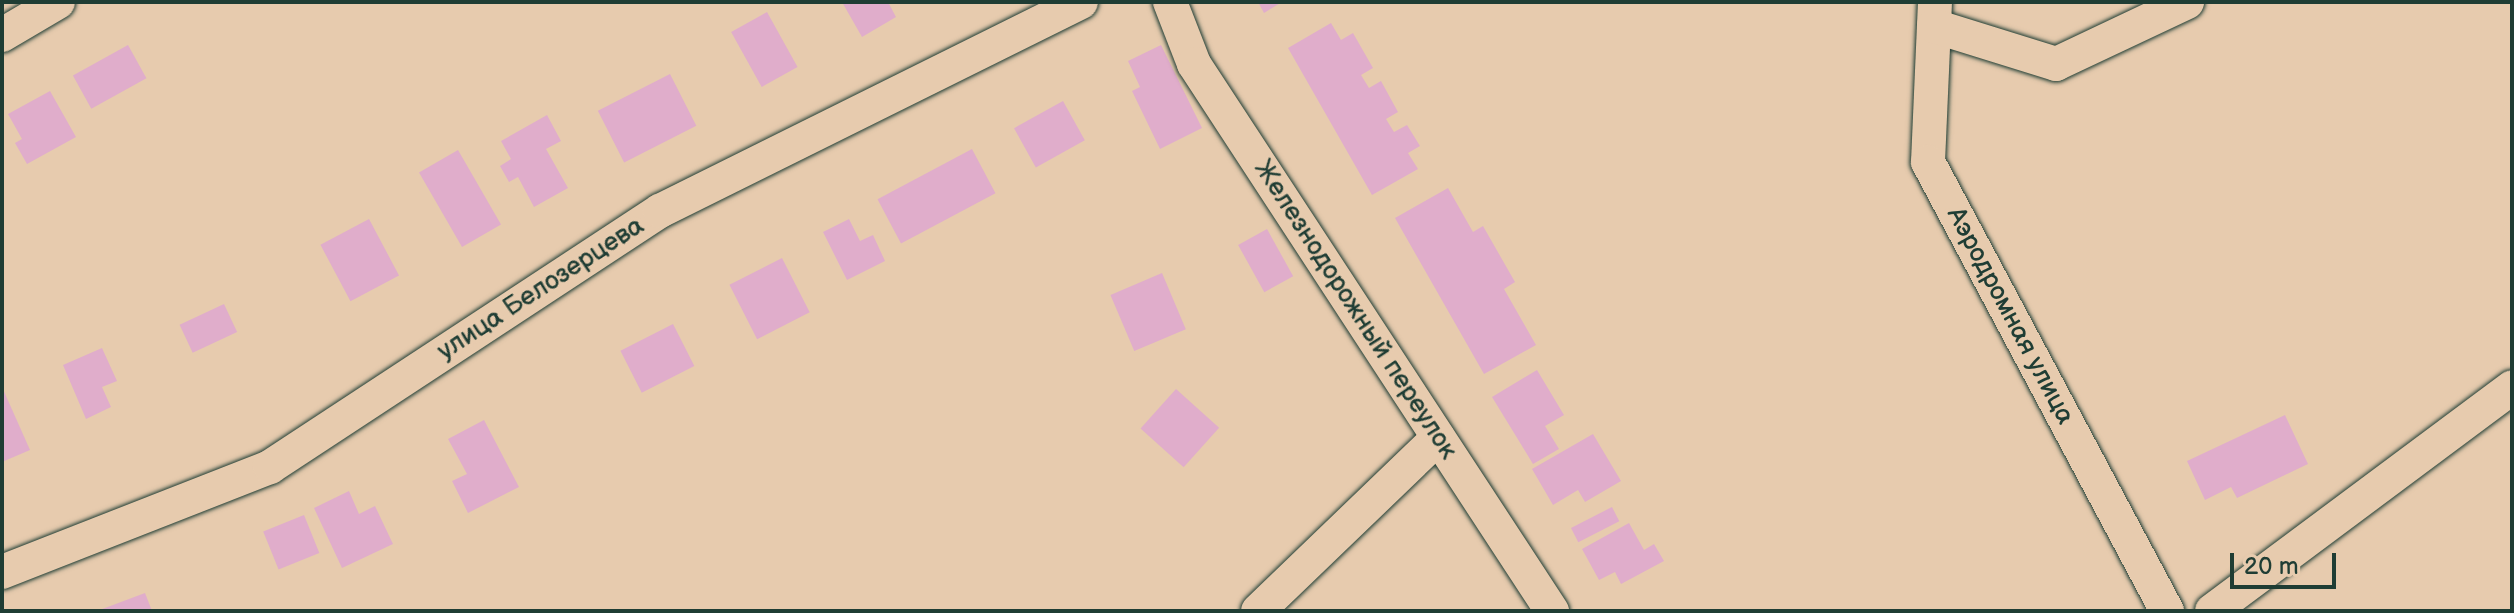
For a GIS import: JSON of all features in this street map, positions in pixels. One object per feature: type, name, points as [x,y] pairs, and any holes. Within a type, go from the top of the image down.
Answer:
[{"type":"street","points":[[2,35],[58,2]]},
{"type":"street","name":"улица Белозерцева","points":[[2,572],[270,467],[660,211],[1081,2]]},
{"type":"street","name":"Железнодорожный переулок","points":[[1170,2],[1194,64],[1552,611]]},
{"type":"street","points":[[1934,14],[2056,64],[2187,2]]},
{"type":"street","name":"Аэродромная улица","points":[[1934,14],[1928,162],[2167,611]]},
{"type":"street","points":[[2212,611],[2512,387]]},
{"type":"street","points":[[1258,611],[1438,438]]},
{"type":"building","points":[[842,2],[888,2],[896,17],[862,37]]},
{"type":"building","points":[[1258,2],[1282,2],[1264,13]]},
{"type":"building","points":[[767,12],[798,67],[762,87],[731,32]]},
{"type":"building","points":[[1331,23],[1341,40],[1353,33],[1373,68],[1361,75],[1369,88],[1381,81],[1398,112],[1386,119],[1394,132],[1407,125],[1420,146],[1408,153],[1418,169],[1372,195],[1288,48]]},
{"type":"building","points":[[128,45],[146,78],[91,109],[73,76]]},
{"type":"building","points":[[1161,45],[1202,128],[1160,149],[1132,91],[1140,87],[1128,61]]},
{"type":"building","points":[[670,74],[696,126],[624,162],[598,111]]},
{"type":"building","points":[[50,91],[76,137],[27,164],[15,143],[22,139],[8,114]]},
{"type":"building","points":[[1063,101],[1085,140],[1036,168],[1014,128]]},
{"type":"building","points":[[547,115],[561,141],[546,149],[568,188],[534,207],[518,177],[509,182],[500,166],[511,159],[501,141]]},
{"type":"building","points":[[972,149],[995,193],[901,243],[878,199]]},
{"type":"building","points":[[458,150],[501,224],[462,247],[419,172]]},
{"type":"building","points":[[1448,188],[1473,232],[1483,226],[1515,282],[1504,289],[1536,345],[1484,374],[1395,218]]},
{"type":"building","points":[[369,219],[399,276],[350,301],[320,245]]},
{"type":"building","points":[[849,219],[860,241],[873,235],[885,261],[847,280],[823,232]]},
{"type":"building","points":[[1267,229],[1293,276],[1264,292],[1238,245]]},
{"type":"building","points":[[782,258],[810,312],[757,339],[729,285]]},
{"type":"building","points":[[1162,273],[1186,329],[1134,351],[1110,295]]},
{"type":"building","points":[[224,304],[237,332],[193,353],[180,325]]},
{"type":"building","points":[[673,324],[694,366],[642,393],[620,351]]},
{"type":"building","points":[[102,348],[117,381],[102,387],[111,407],[86,419],[63,365]]},
{"type":"building","points":[[1537,370],[1564,415],[1545,426],[1559,449],[1533,464],[1492,397]]},
{"type":"building","points":[[2,387],[30,450],[2,462]]},
{"type":"building","points":[[1176,389],[1219,428],[1184,467],[1141,428]]},
{"type":"building","points":[[2285,415],[2308,464],[2237,498],[2231,487],[2205,500],[2187,461]]},
{"type":"building","points":[[484,420],[519,487],[468,513],[452,481],[467,474],[448,439]]},
{"type":"building","points":[[1593,434],[1621,481],[1585,502],[1578,490],[1553,505],[1532,469]]},
{"type":"building","points":[[349,491],[359,514],[375,506],[393,544],[342,568],[314,508]]},
{"type":"building","points":[[1612,507],[1619,521],[1578,542],[1571,528]]},
{"type":"building","points":[[304,515],[319,553],[279,569],[263,531]]},
{"type":"building","points":[[1629,523],[1644,550],[1654,544],[1664,561],[1621,584],[1615,572],[1599,580],[1582,549]]},
{"type":"building","points":[[145,593],[152,611],[97,611]]}]
